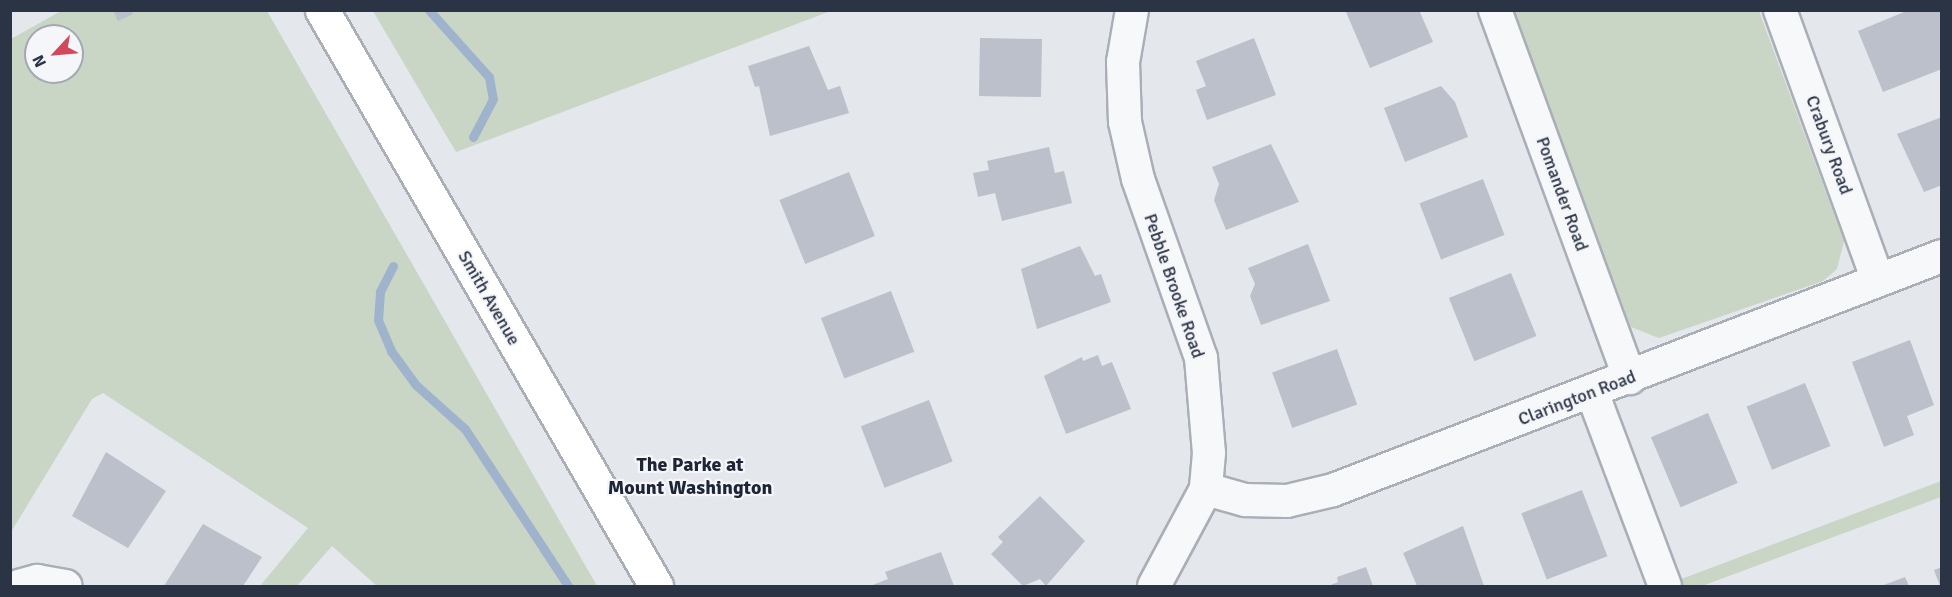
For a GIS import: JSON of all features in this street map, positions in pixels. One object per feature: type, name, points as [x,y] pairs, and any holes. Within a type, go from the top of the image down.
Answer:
[{"type":"main road","name":"Smith Avenue","points":[[322,10],[656,586]]},
{"type":"street","name":"Pebble Brooke Road","points":[[1132,10],[1124,62],[1125,122],[1138,179],[1201,358],[1208,432],[1206,489],[1154,586]]},
{"type":"street","name":"Pomander Road","points":[[1495,10],[1630,378]]},
{"type":"street","name":"Crabury Road","points":[[1780,10],[1878,280]]},
{"type":"street","name":"Clarington Road","points":[[1206,489],[1245,500],[1287,501],[1333,490],[1630,378],[1941,256]]},
{"type":"street","points":[[1592,392],[1665,586]]},
{"type":"street","points":[[19,586],[37,581],[66,586]]},
{"type":"green space","points":[[61,11],[267,11],[597,586],[377,586],[332,546],[297,586],[260,586],[308,528],[103,393],[92,399],[11,532],[11,39],[24,32],[24,84],[84,84],[84,24],[38,24]]},
{"type":"green space","points":[[373,11],[831,11],[456,152]]},
{"type":"green space","points":[[1511,11],[1759,11],[1844,241],[1837,269],[1823,281],[1659,338],[1631,327]]},
{"type":"green space","points":[[1614,417],[1676,581],[1941,481],[1941,497],[1702,586],[1646,586],[1586,427]]},
{"type":"building","points":[[113,10],[131,10],[133,14],[118,21]]},
{"type":"building","points":[[1419,10],[1433,42],[1370,68],[1346,12]]},
{"type":"building","points":[[1909,10],[1942,10],[1942,69],[1883,92],[1858,31]]},
{"type":"building","points":[[980,38],[1042,39],[1041,97],[979,96]]},
{"type":"building","points":[[1254,38],[1276,95],[1207,120],[1196,90],[1206,86],[1196,61]]},
{"type":"building","points":[[809,46],[828,90],[840,86],[849,113],[770,136],[759,86],[755,87],[748,66]]},
{"type":"building","points":[[1441,86],[1455,102],[1468,137],[1405,162],[1384,108]]},
{"type":"building","points":[[1942,117],[1942,185],[1924,192],[1897,134]]},
{"type":"building","points":[[1271,144],[1299,202],[1226,230],[1214,200],[1219,184],[1212,167]]},
{"type":"building","points":[[1049,147],[1055,173],[1064,171],[1072,203],[1002,221],[995,193],[978,197],[973,173],[989,170],[987,161]]},
{"type":"building","points":[[849,172],[875,236],[805,264],[779,200]]},
{"type":"building","points":[[1483,179],[1505,235],[1441,259],[1420,203]]},
{"type":"building","points":[[1308,244],[1330,301],[1261,325],[1250,296],[1255,284],[1248,268]]},
{"type":"building","points":[[1080,246],[1095,276],[1101,274],[1111,302],[1037,329],[1021,269]]},
{"type":"building","points":[[1511,273],[1536,336],[1474,361],[1449,298]]},
{"type":"building","points":[[891,291],[914,352],[844,379],[821,318]]},
{"type":"building","points":[[1910,340],[1934,405],[1907,416],[1914,435],[1884,447],[1852,362]]},
{"type":"building","points":[[1337,349],[1357,404],[1292,428],[1272,373]]},
{"type":"building","points":[[1098,355],[1102,366],[1112,362],[1131,409],[1066,434],[1044,376],[1082,357],[1083,361]]},
{"type":"building","points":[[1805,383],[1830,446],[1772,470],[1747,407]]},
{"type":"building","points":[[929,400],[953,462],[885,488],[861,426]]},
{"type":"building","points":[[1708,413],[1738,483],[1681,507],[1651,437]]},
{"type":"building","points":[[106,452],[166,491],[128,548],[72,516]]},
{"type":"building","points":[[1582,490],[1607,556],[1547,580],[1521,513]]},
{"type":"building","points":[[1040,496],[1085,541],[1046,586],[1040,579],[1023,586],[991,554],[1003,542],[998,537]]},
{"type":"building","points":[[203,524],[262,557],[243,586],[164,586]]},
{"type":"building","points":[[1463,526],[1484,586],[1417,586],[1403,553]]},
{"type":"building","points":[[941,552],[954,586],[870,586],[888,579],[885,572]]},
{"type":"building","points":[[1366,567],[1373,586],[1328,586],[1338,582],[1337,577]]},
{"type":"building","points":[[1942,567],[1942,586],[1940,586],[1934,570]]},
{"type":"building","points":[[1905,577],[1909,586],[1881,586]]},
{"type":"waterway","points":[[429,10],[489,77],[493,99],[473,137]]},
{"type":"waterway","points":[[393,266],[380,292],[378,320],[391,351],[416,385],[465,429],[568,586]]},
{"type":"district","name":"The Parke at Mount Washington","points":[[690,476]]}]
